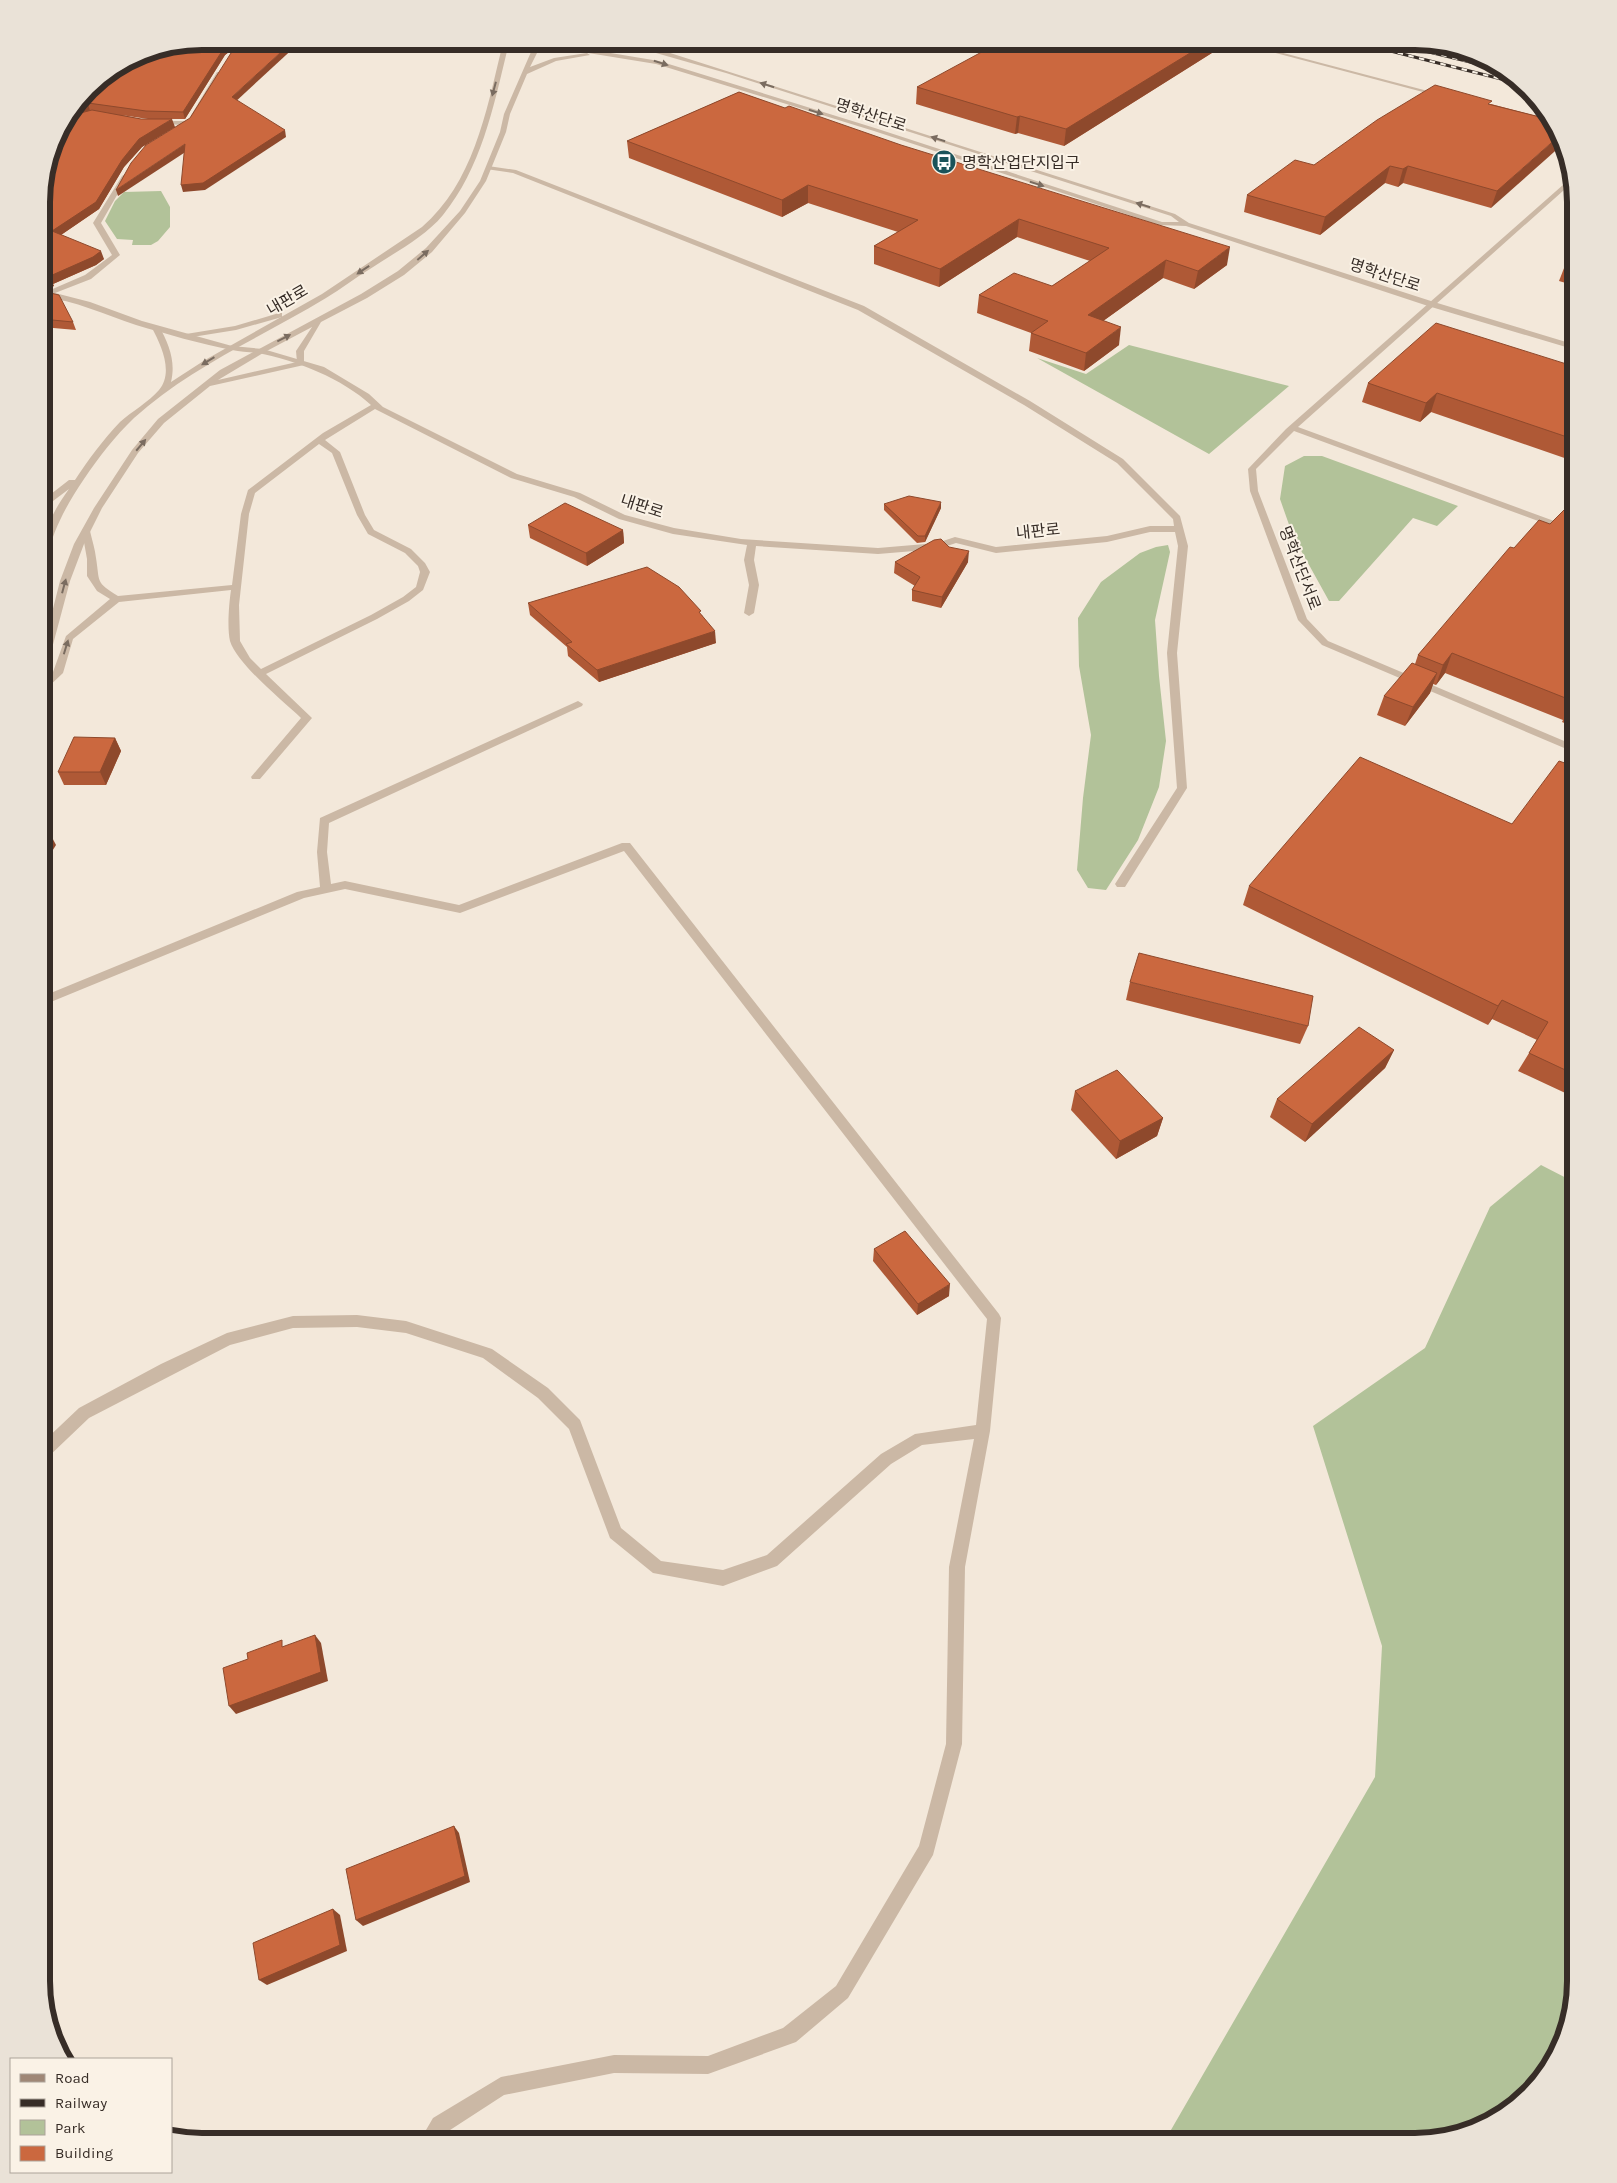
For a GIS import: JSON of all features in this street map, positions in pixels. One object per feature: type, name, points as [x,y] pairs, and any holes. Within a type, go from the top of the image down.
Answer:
[{"type":"street","name":"내판로","points":[[50,528],[56,513],[85,470],[117,431],[140,409],[163,391],[232,348],[303,308],[399,246],[438,216],[464,180],[483,132],[503,50]]},
{"type":"street","name":"내판로","points":[[50,636],[64,581],[86,531],[98,508],[135,452],[161,420],[223,372],[260,350],[319,321],[401,273],[429,250],[463,212],[483,181],[507,114],[536,50]]},
{"type":"street","name":"명학산단로","points":[[588,50],[657,62],[876,130],[1161,224],[1187,224]]},
{"type":"street","name":"명학산단로","points":[[654,50],[1173,215],[1187,224],[1431,304],[1567,345]]},
{"type":"street","points":[[657,50],[662,52]]},
{"type":"street","points":[[1268,50],[1448,97]]},
{"type":"street","points":[[525,73],[543,62],[563,56],[631,56]]},
{"type":"street","points":[[175,131],[188,123],[225,64]]},
{"type":"street","points":[[153,122],[188,123]]},
{"type":"street","points":[[50,292],[88,278],[116,255],[97,223],[129,168]]},
{"type":"street","points":[[488,168],[514,171],[861,308],[1027,403],[1120,461],[1177,518],[1183,546],[1172,653],[1182,788],[1121,884]]},
{"type":"street","name":"명학산단서로","points":[[1566,185],[1293,428],[1252,469],[1252,480],[1254,491],[1303,620],[1325,643],[1567,746]]},
{"type":"street","points":[[50,296],[87,304],[156,328],[232,348],[260,350]]},
{"type":"street","points":[[186,336],[236,328],[303,308]]},
{"type":"street","points":[[206,386],[301,363],[300,351],[319,321]]},
{"type":"street","points":[[156,328],[168,350],[170,365],[169,379],[163,391]]},
{"type":"street","name":"내판로","points":[[260,350],[321,369],[366,396],[388,413],[514,476],[577,495],[622,517],[673,531],[752,542],[878,551],[938,546],[955,540],[996,550],[1107,540],[1150,528],[1179,529]]},
{"type":"street","points":[[256,777],[307,718],[246,660],[235,641],[234,605],[245,514],[251,492],[319,440],[376,405]]},
{"type":"street","points":[[1293,428],[1567,529]]},
{"type":"street","points":[[260,673],[374,617],[406,599],[420,588],[425,572],[422,565],[408,551],[371,532],[361,514],[336,452],[319,440]]},
{"type":"street","points":[[50,498],[85,470]]},
{"type":"street","points":[[86,531],[92,559],[92,576],[100,589],[116,599]]},
{"type":"street","points":[[749,613],[754,585],[749,560],[752,542]]},
{"type":"street","points":[[50,680],[58,673],[69,638],[116,599],[236,587]]},
{"type":"street","points":[[326,889],[322,852],[324,820],[578,704]]},
{"type":"street","points":[[50,999],[301,895],[345,884],[460,909],[626,846],[994,1318],[984,1431],[957,1568],[954,1744],[927,1849],[842,1992],[788,2035],[708,2065],[614,2064],[501,2086],[440,2125],[434,2133]]},
{"type":"street","points":[[50,1445],[84,1413],[166,1368],[227,1339],[293,1322],[357,1321],[406,1327],[486,1353],[543,1393],[575,1425],[615,1532],[658,1568],[723,1578],[772,1561],[886,1459],[920,1439],[984,1431]]},
{"type":"green space","points":[[161,191],[170,207],[170,227],[158,241],[151,245],[132,245],[133,240],[117,239],[105,221],[115,201],[124,192]]},
{"type":"green space","points":[[1129,345],[1289,386],[1209,454],[1037,358],[1086,374]]},
{"type":"green space","points":[[1304,456],[1322,456],[1458,506],[1437,526],[1413,518],[1339,601],[1329,601],[1293,536],[1280,499],[1285,466]]},
{"type":"green space","points":[[1168,545],[1170,552],[1155,620],[1166,741],[1159,787],[1138,840],[1106,890],[1088,888],[1077,870],[1091,735],[1079,666],[1078,618],[1101,582],[1140,553]]},
{"type":"green space","points":[[1541,1165],[1567,1178],[1567,1981],[1562,2021],[1547,2057],[1523,2089],[1491,2113],[1455,2128],[1415,2133],[1169,2133],[1375,1777],[1382,1646],[1313,1426],[1425,1348],[1490,1207]]},
{"type":"building","points":[[223,50],[183,112],[146,111],[88,103],[109,81],[126,70],[153,58],[182,51]]},
{"type":"building","points":[[235,50],[283,50],[232,97],[285,130],[203,183],[181,185],[185,144],[116,190],[131,163],[146,145],[190,118]]},
{"type":"building","points":[[985,50],[1195,50],[1066,129],[1020,116],[1017,117],[917,87]]},
{"type":"building","points":[[1435,85],[1492,101],[1488,104],[1541,117],[1554,141],[1497,191],[1408,166],[1403,169],[1390,166],[1325,217],[1247,195],[1295,160],[1314,165],[1377,120]]},
{"type":"building","points":[[739,92],[785,108],[789,106],[901,145],[1230,247],[1198,271],[1166,260],[1088,315],[1121,327],[1086,353],[1031,333],[1048,321],[979,295],[1014,273],[1052,286],[1109,248],[1019,219],[940,269],[874,246],[918,220],[808,185],[782,200],[627,141]]},
{"type":"building","points":[[92,110],[141,119],[172,119],[139,139],[122,160],[96,202],[52,231],[101,251],[93,257],[50,276],[51,182],[55,162],[62,144],[78,114]]},
{"type":"building","points":[[50,293],[59,295],[73,322],[50,320]]},
{"type":"building","points":[[1436,323],[1567,364],[1567,437],[1437,393],[1426,403],[1368,383]]},
{"type":"building","points":[[909,496],[941,502],[925,536],[918,536],[884,504]]},
{"type":"building","points":[[565,503],[623,530],[586,553],[528,525]]},
{"type":"building","points":[[1564,510],[1567,511],[1567,699],[1452,653],[1443,665],[1418,655],[1510,547],[1514,548],[1539,520],[1550,524]]},
{"type":"building","points":[[941,539],[949,547],[969,551],[942,597],[912,590],[920,577],[895,562],[934,540]]},
{"type":"building","points":[[647,567],[679,587],[701,611],[699,612],[715,631],[597,670],[566,644],[572,642],[528,603]]},
{"type":"building","points":[[1412,663],[1437,673],[1413,707],[1384,696]]},
{"type":"building","points":[[74,737],[115,738],[100,772],[58,772]]},
{"type":"building","points":[[1360,757],[1512,824],[1559,761],[1567,764],[1567,1071],[1529,1053],[1548,1022],[1502,1000],[1498,1006],[1249,886]]},
{"type":"building","points":[[1139,953],[1313,996],[1308,1026],[1130,982]]},
{"type":"building","points":[[1359,1027],[1394,1050],[1312,1124],[1277,1099]]},
{"type":"building","points":[[1117,1070],[1163,1118],[1120,1141],[1075,1091]]},
{"type":"building","points":[[905,1231],[950,1284],[918,1304],[874,1249]]},
{"type":"building","points":[[315,1635],[321,1672],[229,1706],[223,1668],[248,1659],[247,1653],[282,1640],[282,1647]]},
{"type":"building","points":[[454,1826],[465,1876],[356,1920],[346,1869]]},
{"type":"building","points":[[333,1909],[340,1945],[259,1980],[253,1943]]},
{"type":"railway","points":[[1387,50],[1507,81]]},
{"type":"railway","points":[[1421,50],[1476,64]]},
{"type":"place","name":"명학산업단지입구","points":[[944,162]]}]
